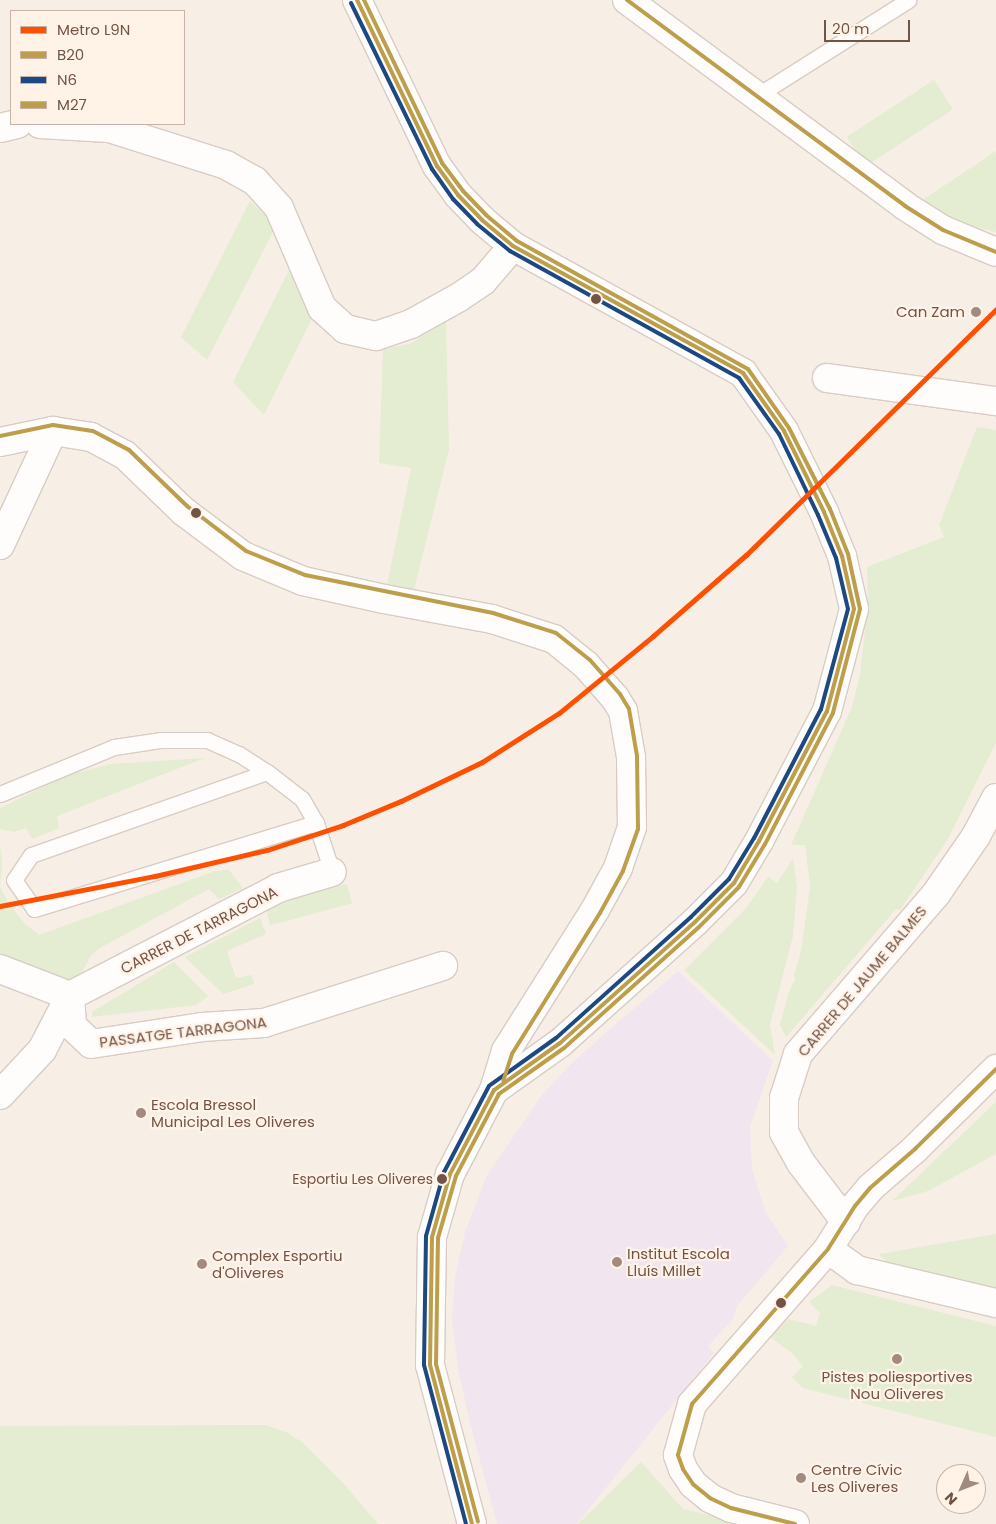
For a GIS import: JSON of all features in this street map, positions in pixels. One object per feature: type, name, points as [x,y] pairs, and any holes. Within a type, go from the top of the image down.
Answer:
[{"type":"street","points":[[357,0],[437,166],[458,195],[482,220],[513,246],[742,374],[784,432],[824,512],[842,556],[854,608],[827,711],[760,840],[734,883],[695,922],[560,1042],[494,1090]]},
{"type":"street","points":[[627,0],[906,206],[943,230],[996,252]]},
{"type":"street","points":[[0,128],[14,125]]},
{"type":"street","points":[[57,125],[109,128],[226,165],[255,181],[280,208],[322,308],[345,329],[376,336],[411,324],[458,298],[483,281],[513,246]]},
{"type":"street","points":[[827,378],[996,401]]},
{"type":"street","points":[[0,545],[53,431]]},
{"type":"street","points":[[0,442],[53,431],[91,437],[125,455],[183,511],[243,556],[303,581],[384,600],[492,619],[554,639],[586,665],[616,698],[623,712],[631,757],[632,827],[618,868],[595,910],[506,1051],[494,1090],[450,1174],[432,1237],[430,1365],[472,1524]]},
{"type":"street","name":"CARRER DE JAUME BALMES","points":[[846,1222],[801,1163],[784,1132],[784,1098],[798,1054],[936,894],[976,836],[996,798]]},
{"type":"street","name":"CARRER DE TARRAGONA","points":[[70,996],[278,888],[332,872]]},
{"type":"street","name":"PASSATGE TARRAGONA","points":[[70,996],[72,1026],[91,1044],[202,1026],[264,1023],[443,966]]},
{"type":"street","points":[[0,969],[70,996],[42,1050],[0,1094]]},
{"type":"street","points":[[796,1524],[731,1508],[710,1498],[694,1484],[678,1455],[692,1404],[828,1249],[870,1188],[915,1149],[996,1069]]},
{"type":"street","points":[[828,1249],[856,1270],[996,1303]]},
{"type":"lane","points":[[758,95],[908,0]]},
{"type":"lane","points":[[0,794],[114,747],[160,740],[207,740],[239,754],[267,772],[302,799],[316,823],[332,872]]},
{"type":"lane","points":[[267,772],[31,855],[14,880],[34,909],[316,823]]},
{"type":"shaded area","name":"Institut Escola Lluís Millet","points":[[678,971],[773,1061],[750,1127],[752,1169],[766,1213],[788,1246],[737,1306],[733,1319],[708,1346],[714,1353],[577,1524],[497,1524],[470,1423],[458,1368],[452,1319],[455,1277],[465,1232],[486,1177],[541,1096],[571,1064]]},
{"type":"green space","points":[[934,80],[953,109],[866,166],[847,137]]},
{"type":"green space","points":[[996,151],[996,232],[957,222],[921,201]]},
{"type":"green space","points":[[250,201],[266,216],[274,230],[207,360],[181,337]]},
{"type":"green space","points":[[289,270],[312,318],[264,415],[233,382]]},
{"type":"green space","points":[[446,322],[449,450],[414,590],[387,585],[411,468],[379,463],[383,349],[409,344]]},
{"type":"green space","points":[[977,427],[996,430],[996,743],[948,839],[900,910],[896,909],[786,1037],[780,1025],[788,994],[795,980],[794,975],[801,951],[810,887],[805,845],[791,845],[852,707],[860,674],[868,603],[867,567],[944,537],[939,525]]},
{"type":"green space","points":[[205,758],[57,816],[59,828],[32,839],[26,828],[14,832],[0,829],[0,808],[65,776],[110,764]]},
{"type":"green space","points":[[0,846],[2,865],[0,887]]},
{"type":"green space","points":[[793,858],[797,887],[793,936],[770,1025],[775,1055],[684,970],[747,907],[768,877],[777,883]]},
{"type":"green space","points":[[229,870],[243,888],[219,899],[209,889],[98,949],[90,957],[83,971],[76,978],[66,981],[0,956],[0,887],[9,904],[24,923],[39,935],[215,871]]},
{"type":"green space","points":[[347,884],[352,903],[270,925],[265,906]]},
{"type":"green space","points":[[260,918],[266,934],[227,951],[236,978],[252,975],[254,984],[223,994],[185,957]]},
{"type":"green space","points":[[174,962],[208,996],[196,1005],[92,1017],[92,1012]]},
{"type":"green space","points":[[996,1102],[996,1154],[928,1191],[892,1201]]},
{"type":"green space","points":[[996,1234],[996,1290],[889,1265],[879,1254]]},
{"type":"green space","name":"Pistes poliesportives Nou Oliveres","points":[[832,1285],[996,1326],[996,1437],[803,1388],[792,1377],[803,1366],[792,1353],[769,1336],[789,1319],[816,1326],[820,1313],[809,1302]]},
{"type":"green space","points":[[266,1425],[288,1433],[303,1443],[345,1485],[378,1524],[0,1524],[0,1426]]},
{"type":"green space","points":[[641,1462],[683,1509],[748,1524],[578,1524]]},
{"type":"metro line","name":"L9N","points":[[0,906],[155,876],[267,850],[343,825],[401,801],[482,762],[559,713],[653,636],[746,555],[996,309]]},
{"type":"transit line","name":"B20","points":[[357,0],[437,166],[458,195],[482,220],[513,246],[743,373],[784,431],[824,512],[842,556],[854,609],[827,711],[759,841],[734,883],[695,922],[560,1043],[494,1090],[450,1174],[432,1237],[430,1365],[472,1524]]},
{"type":"transit line","name":"M27","points":[[364,0],[442,163],[463,191],[486,215],[517,241],[748,369],[789,428],[830,509],[848,554],[860,609],[833,713],[765,844],[739,887],[699,927],[564,1048],[499,1094],[456,1176],[438,1238],[436,1364],[478,1522]]},
{"type":"transit line","points":[[627,0],[905,206],[943,230],[996,252]]},
{"type":"transit line","name":"N6","points":[[351,3],[432,169],[453,199],[477,224],[510,251],[739,378],[779,434],[818,515],[836,558],[848,609],[821,709],[754,838],[729,879],[691,917],[556,1038],[489,1086],[444,1172],[426,1236],[424,1365],[466,1524]]},
{"type":"transit line","name":"M27","points":[[0,436],[53,425],[93,431],[129,450],[187,506],[246,551],[305,575],[493,613],[556,633],[590,660],[620,694],[629,709],[637,756],[638,829],[623,871],[600,913],[512,1054],[503,1081]]},
{"type":"transit line","points":[[795,1524],[731,1508],[710,1498],[693,1484],[683,1469],[678,1455],[692,1404],[828,1249],[855,1206],[870,1188],[915,1149],[996,1069]]},
{"type":"place","name":"Can Zam","points":[[976,312]]},
{"type":"place","name":"Escola Bressol Municipal Les Oliveres","points":[[141,1113]]},
{"type":"place","name":"Esportiu Les Oliveres","points":[[442,1179]]},
{"type":"place","name":"Institut Escola Lluís Millet","points":[[617,1262]]},
{"type":"place","name":"Complex Esportiu d'Oliveres","points":[[202,1264]]},
{"type":"place","name":"Pistes poliesportives Nou Oliveres","points":[[897,1359]]},
{"type":"place","name":"Centre Cívic Les Oliveres","points":[[801,1478]]}]
